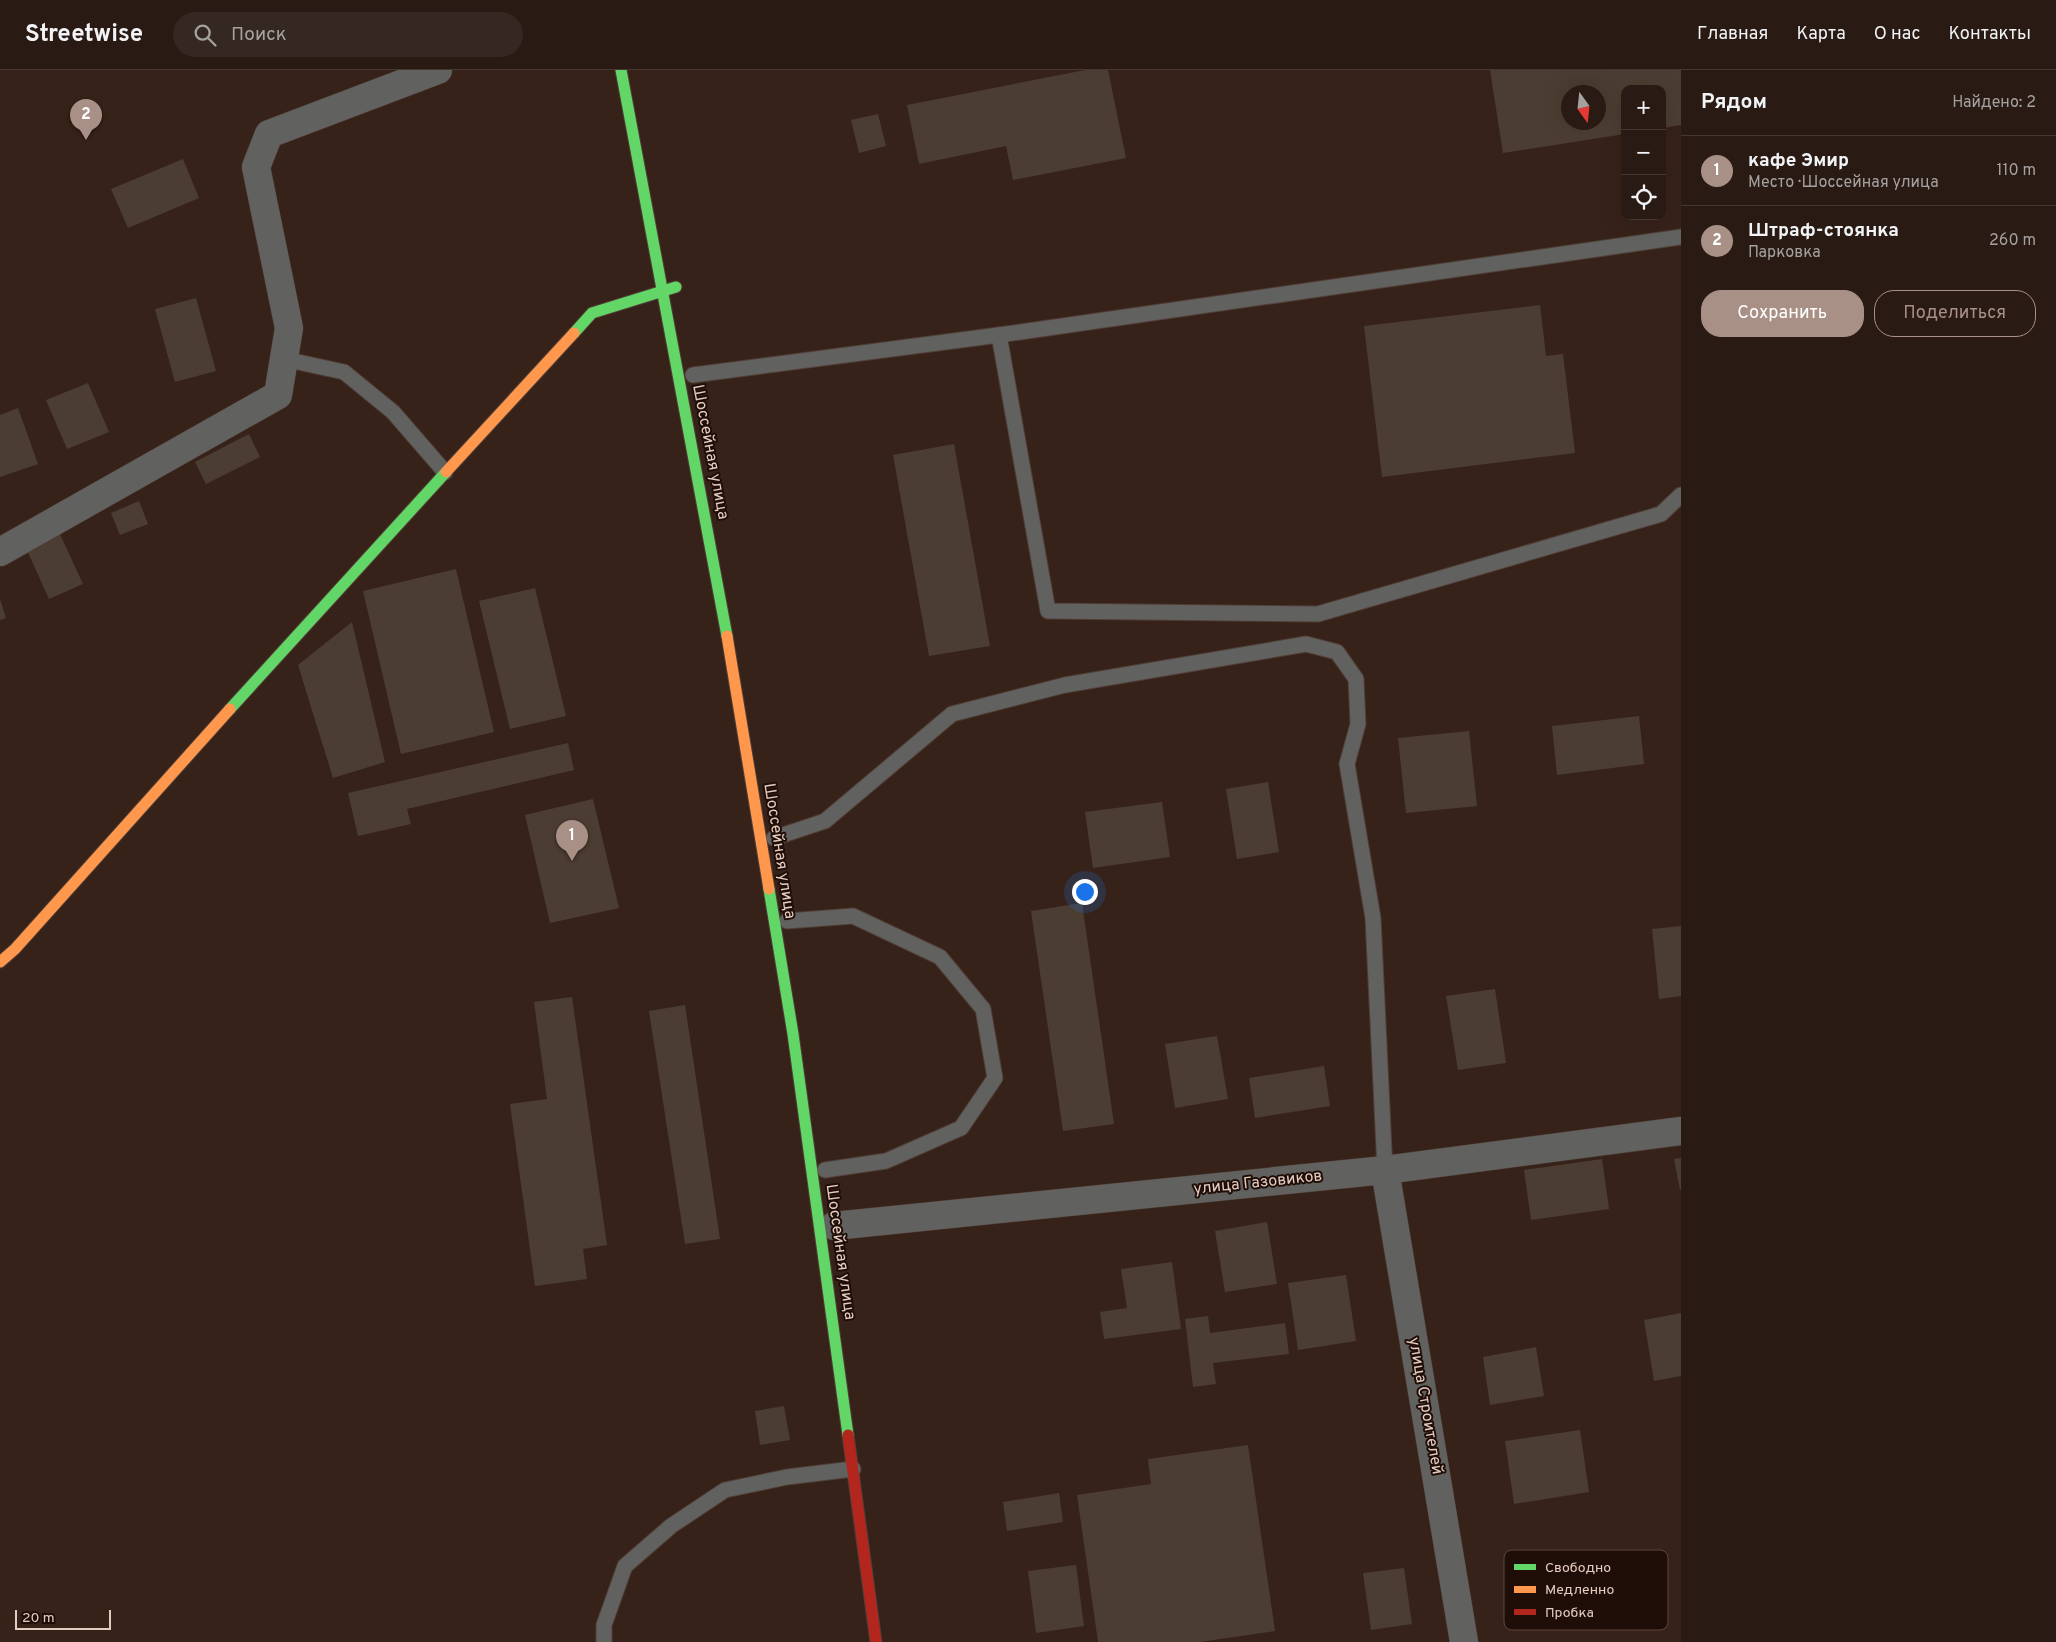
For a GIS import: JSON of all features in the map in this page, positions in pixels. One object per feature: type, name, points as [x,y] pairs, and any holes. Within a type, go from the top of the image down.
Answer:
[{"type":"main road","name":"Шоссейная улица","points":[[621,70],[721,598],[793,1034],[830,1226],[853,1469],[876,1642]]},
{"type":"main road","points":[[0,962],[15,949],[445,472],[592,313],[676,286]]},
{"type":"main road","points":[[734,612],[745,671]]},
{"type":"main road","points":[[802,1017],[806,1046]]},
{"type":"street","points":[[0,552],[278,395],[289,328],[256,167],[269,134],[438,70]]},
{"type":"street","name":"улица Газовиков","points":[[830,1226],[1385,1170],[1681,1131]]},
{"type":"street","name":"улица Строителей","points":[[1385,1170],[1464,1642]]},
{"type":"lane","points":[[693,376],[999,335],[1681,237]]},
{"type":"lane","points":[[999,335],[1048,611],[1318,614],[1661,514],[1681,495]]},
{"type":"lane","points":[[284,359],[344,372],[393,412],[445,472]]},
{"type":"lane","points":[[774,838],[825,821],[952,714],[1064,684],[1306,644],[1337,652],[1356,679],[1358,724],[1346,764],[1373,918],[1385,1170]]},
{"type":"lane","points":[[787,922],[854,916],[940,957],[983,1009],[995,1078],[961,1128],[886,1161],[825,1170]]},
{"type":"lane","points":[[604,1642],[604,1625],[625,1566],[671,1526],[725,1490],[787,1477],[853,1469]]},
{"type":"building","points":[[1085,70],[1108,70],[1126,158],[1013,180],[1006,146],[919,164],[907,105]]},
{"type":"building","points":[[1490,70],[1681,70],[1681,125],[1666,127],[1666,85],[1621,85],[1621,135],[1503,153]]},
{"type":"building","points":[[878,114],[886,146],[859,153],[851,120]]},
{"type":"building","points":[[183,159],[199,198],[128,228],[111,189]]},
{"type":"building","points":[[196,298],[216,371],[175,382],[155,309]]},
{"type":"building","points":[[1540,305],[1546,356],[1563,354],[1575,453],[1382,477],[1364,326]]},
{"type":"building","points":[[88,383],[109,432],[67,449],[46,400]]},
{"type":"building","points":[[18,408],[38,464],[0,477],[0,415]]},
{"type":"building","points":[[249,434],[260,457],[206,484],[195,462]]},
{"type":"building","points":[[954,444],[990,646],[929,656],[893,455]]},
{"type":"building","points":[[139,501],[148,524],[120,535],[111,513]]},
{"type":"building","points":[[59,532],[83,584],[49,599],[26,548]]},
{"type":"building","points":[[456,569],[494,732],[401,754],[363,591]]},
{"type":"building","points":[[535,588],[566,716],[510,729],[479,601]]},
{"type":"building","points":[[0,599],[6,618],[0,620]]},
{"type":"building","points":[[352,622],[385,762],[333,778],[298,665]]},
{"type":"building","points":[[1639,716],[1644,764],[1557,775],[1552,726]]},
{"type":"building","points":[[1469,731],[1477,806],[1406,813],[1398,738]]},
{"type":"building","points":[[568,743],[574,770],[407,809],[411,824],[358,836],[348,793]]},
{"type":"building","points":[[1268,782],[1279,852],[1237,859],[1226,789]]},
{"type":"building","points":[[593,799],[619,908],[550,923],[525,815]]},
{"type":"building","points":[[1162,802],[1170,857],[1093,868],[1085,812]]},
{"type":"building","points":[[1082,903],[1114,1124],[1063,1131],[1031,911]]},
{"type":"building","points":[[1681,926],[1681,996],[1659,999],[1652,929]]},
{"type":"building","points":[[1495,989],[1506,1063],[1458,1070],[1446,996]]},
{"type":"building","points":[[572,997],[607,1245],[583,1249],[587,1279],[535,1286],[510,1104],[547,1099],[534,1002]]},
{"type":"building","points":[[685,1005],[720,1239],[685,1244],[649,1011]]},
{"type":"building","points":[[1217,1036],[1228,1099],[1175,1108],[1165,1044]]},
{"type":"building","points":[[1324,1066],[1330,1106],[1255,1118],[1249,1078]]},
{"type":"building","points":[[1681,1158],[1681,1190],[1680,1190],[1674,1159]]},
{"type":"building","points":[[1602,1159],[1609,1209],[1531,1220],[1524,1170]]},
{"type":"building","points":[[1267,1222],[1277,1284],[1225,1292],[1215,1231]]},
{"type":"building","points":[[1172,1262],[1181,1329],[1104,1339],[1100,1312],[1127,1308],[1121,1269]]},
{"type":"building","points":[[1346,1275],[1356,1341],[1298,1350],[1288,1283]]},
{"type":"building","points":[[1681,1313],[1681,1376],[1654,1381],[1644,1320]]},
{"type":"building","points":[[1208,1316],[1210,1333],[1285,1323],[1289,1354],[1213,1363],[1216,1384],[1193,1387],[1185,1319]]},
{"type":"building","points":[[1536,1347],[1544,1396],[1490,1405],[1483,1357]]},
{"type":"building","points":[[784,1406],[790,1440],[760,1445],[755,1411]]},
{"type":"building","points":[[1580,1430],[1589,1492],[1514,1504],[1505,1441]]},
{"type":"building","points":[[1248,1445],[1275,1631],[1200,1642],[1098,1642],[1077,1495],[1151,1484],[1148,1459]]},
{"type":"building","points":[[1059,1493],[1063,1522],[1007,1531],[1003,1502]]},
{"type":"building","points":[[1076,1565],[1084,1626],[1036,1633],[1028,1571]]},
{"type":"building","points":[[1404,1568],[1412,1624],[1371,1630],[1363,1573]]},
{"type":"traffic: fast","points":[[621,70],[727,636]]},
{"type":"traffic: fast","points":[[574,333],[592,313],[676,287]]},
{"type":"traffic: fast","points":[[230,709],[446,472]]},
{"type":"traffic: fast","points":[[769,889],[793,1034],[848,1435]]},
{"type":"traffic: slow","points":[[446,472],[574,333]]},
{"type":"traffic: slow","points":[[727,636],[769,889]]},
{"type":"traffic: slow","points":[[0,962],[15,949],[230,709]]},
{"type":"traffic: jam","points":[[848,1435],[876,1642]]},
{"type":"place","name":"Штраф-стоянка","points":[[86,140]]},
{"type":"place","name":"кафе Эмир","points":[[572,861]]}]
